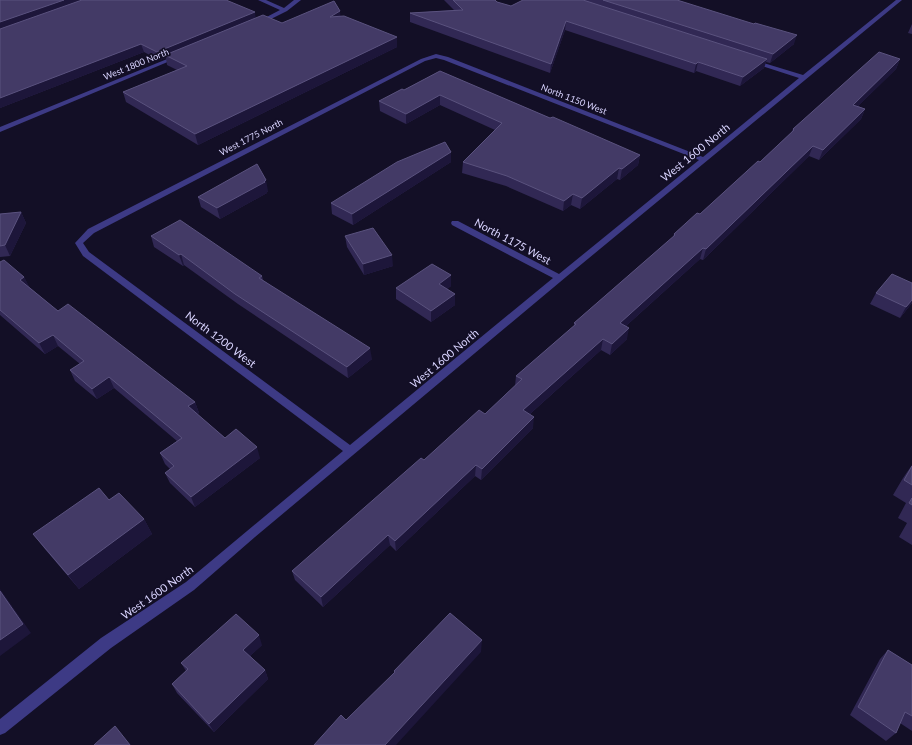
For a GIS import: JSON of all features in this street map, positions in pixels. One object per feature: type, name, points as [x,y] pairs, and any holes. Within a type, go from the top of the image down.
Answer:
[{"type":"street","points":[[261,0],[285,10]]},
{"type":"street","points":[[252,26],[285,10],[298,0]]},
{"type":"street","name":"West 1600 North","points":[[0,728],[106,642],[190,586],[560,278],[899,0]]},
{"type":"street","name":"West 1800 North","points":[[0,130],[187,53]]},
{"type":"street","name":"North 1150 West","points":[[436,56],[446,58],[705,160]]},
{"type":"street","name":"West 1775 North","points":[[79,243],[91,231],[423,60],[436,56]]},
{"type":"street","points":[[747,59],[805,78]]},
{"type":"street","name":"North 1175 West","points":[[455,223],[560,278]]},
{"type":"street","name":"North 1200 West","points":[[79,243],[86,254],[351,451]]},
{"type":"building","points":[[0,0],[64,0],[0,22]]},
{"type":"building","points":[[82,0],[226,0],[255,12],[157,52],[141,44],[0,98],[0,29]]},
{"type":"building","points":[[453,0],[495,0],[511,6],[523,0],[583,0],[767,59],[743,77],[698,62],[696,64],[566,21],[551,64],[410,13],[463,10]]},
{"type":"building","points":[[603,0],[677,0],[754,24],[755,23],[797,35],[773,54]]},
{"type":"building","points":[[334,1],[340,11],[330,17],[344,16],[397,37],[195,134],[123,92],[187,66],[165,55],[263,15],[282,23]]},
{"type":"building","points":[[879,52],[900,59],[853,105],[865,109],[823,150],[813,146],[706,249],[703,248],[620,323],[629,328],[612,344],[603,339],[523,410],[534,417],[482,469],[476,465],[395,541],[388,535],[321,597],[292,571],[421,458],[424,460],[479,410],[485,414],[522,379],[516,376],[675,235],[674,234],[697,213],[700,214],[758,161],[760,162],[794,130],[793,129]]},
{"type":"building","points":[[440,71],[550,118],[553,117],[640,155],[622,169],[619,168],[582,198],[573,194],[564,201],[507,176],[463,162],[502,123],[440,95],[406,114],[379,101]]},
{"type":"building","points":[[445,142],[451,152],[352,214],[331,203],[397,162]]},
{"type":"building","points":[[257,164],[266,180],[265,182],[217,208],[198,197]]},
{"type":"building","points":[[21,212],[5,245],[0,246],[0,214]]},
{"type":"building","points":[[180,220],[262,276],[259,278],[370,348],[347,367],[235,294],[181,254],[179,255],[151,236]]},
{"type":"building","points":[[373,228],[392,255],[363,264],[345,236]]},
{"type":"building","points":[[4,260],[24,277],[20,280],[58,311],[68,304],[195,402],[188,406],[225,438],[236,429],[257,447],[191,497],[165,473],[174,466],[160,453],[182,438],[109,377],[92,389],[70,370],[84,361],[53,335],[39,343],[0,310],[0,262]]},
{"type":"building","points":[[432,264],[451,275],[439,284],[455,294],[431,311],[396,288]]},
{"type":"building","points":[[892,274],[912,283],[912,300],[906,307],[876,293]]},
{"type":"building","points":[[912,466],[912,485],[904,480]]},
{"type":"building","points":[[99,488],[109,500],[119,493],[144,519],[68,575],[33,534]]},
{"type":"building","points":[[912,498],[912,505],[909,503]]},
{"type":"building","points":[[0,591],[23,624],[0,640]]},
{"type":"building","points":[[450,613],[482,640],[385,745],[314,745],[341,715],[346,720],[395,672],[394,671]]},
{"type":"building","points":[[236,614],[259,635],[243,650],[265,670],[209,724],[172,684],[188,669],[181,663]]},
{"type":"building","points":[[888,650],[912,665],[912,716],[905,712],[896,733],[858,707]]},
{"type":"building","points":[[115,726],[130,745],[94,745]]}]
